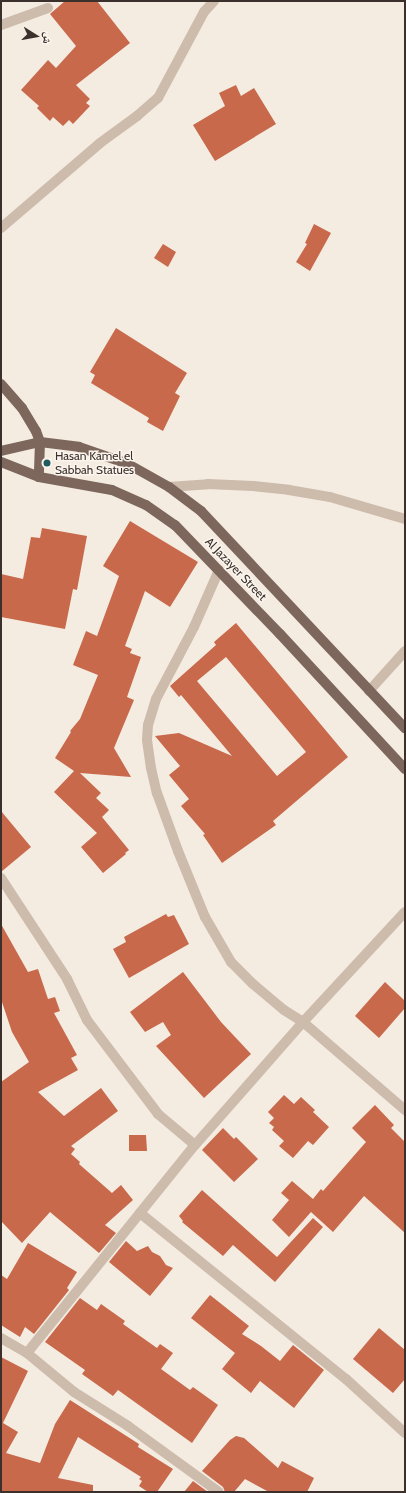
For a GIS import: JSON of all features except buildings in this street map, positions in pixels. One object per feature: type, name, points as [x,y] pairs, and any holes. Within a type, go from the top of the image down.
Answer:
[{"type":"main road","points":[[1,384],[22,408],[36,431],[40,442],[39,477]]},
{"type":"main road","name":"Al Jazayer Street","points":[[1,452],[40,442],[64,444],[92,450],[128,464],[169,487],[201,512],[405,728]]},
{"type":"main road","name":"Al Jazayer Street","points":[[1,462],[39,477],[112,490],[146,505],[175,525],[405,769]]},
{"type":"street","points":[[1,228],[100,143],[137,116],[158,98],[204,12],[214,1]]},
{"type":"street","points":[[1,25],[48,8]]},
{"type":"street","points":[[169,487],[208,484],[253,486],[289,490],[330,497],[405,519]]},
{"type":"street","points":[[219,570],[194,627],[156,699],[148,725],[147,740],[151,768],[178,851],[214,936],[232,962],[253,984],[284,1010],[303,1022],[405,1110]]},
{"type":"street","points":[[369,691],[405,651]]},
{"type":"street","points":[[1,878],[67,979],[87,1020],[158,1114],[195,1144]]},
{"type":"street","points":[[26,1354],[195,1144],[303,1022],[405,912]]},
{"type":"street","points":[[140,1213],[346,1380],[405,1433]]},
{"type":"street","points":[[1,1338],[26,1354],[74,1392],[128,1426],[219,1492]]},
{"type":"place","name":"Hasan Kamel el Sabbah Statues","points":[[47,463]]}]
